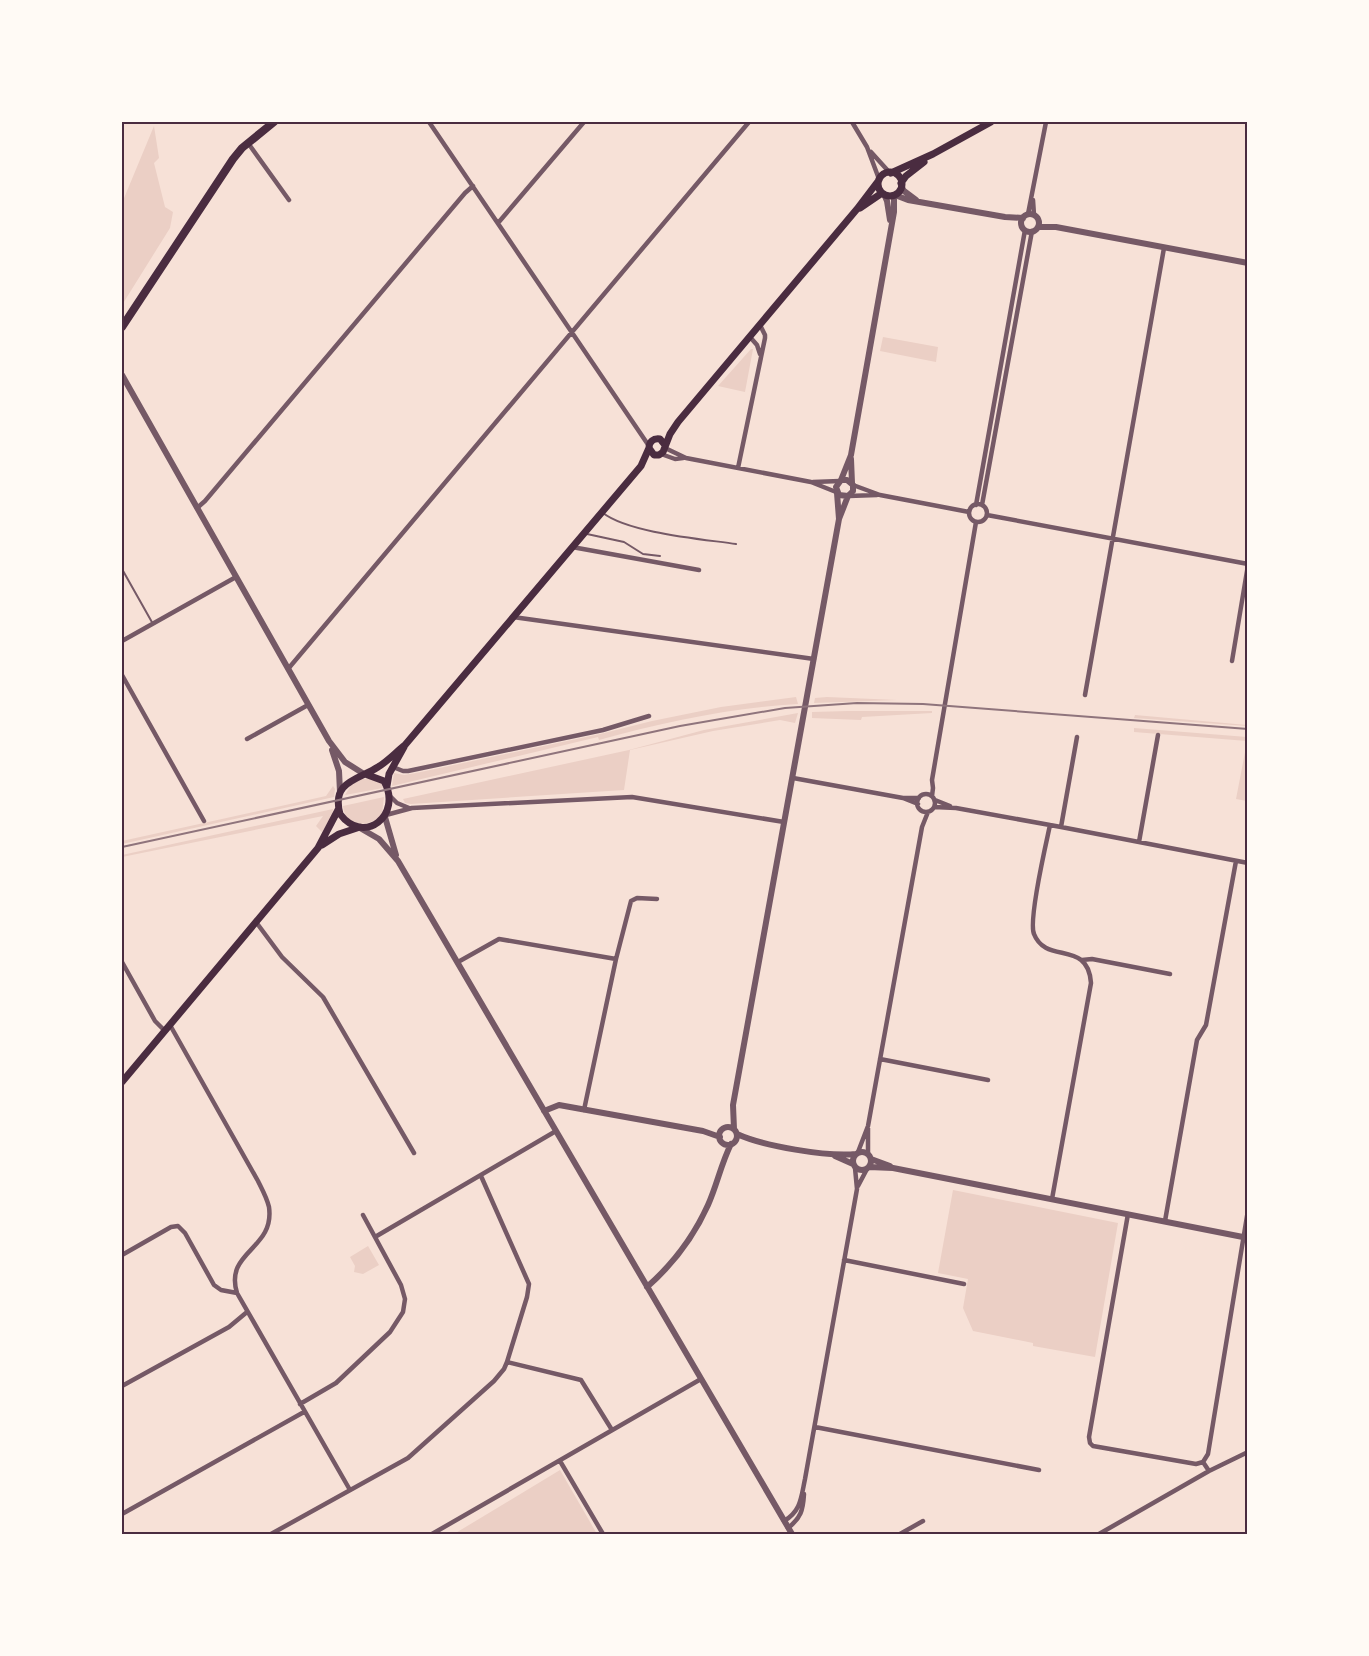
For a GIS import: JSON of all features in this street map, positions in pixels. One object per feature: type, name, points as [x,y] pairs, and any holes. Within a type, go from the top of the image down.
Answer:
[{"type":"main road","points":[[122,327],[238,153],[274,122]]},
{"type":"main road","points":[[641,466],[652,443],[678,422],[857,210],[884,174],[933,154],[991,122]]},
{"type":"main road","points":[[857,210],[883,194],[894,195],[906,176],[933,154]]},
{"type":"main road","points":[[891,173],[897,175],[901,185]]},
{"type":"main road","points":[[879,180],[879,188],[883,194]]},
{"type":"main road","points":[[122,1082],[318,848],[332,826],[339,808],[342,787],[348,781],[386,761],[405,745],[641,466],[662,450],[678,422]]},
{"type":"main road","points":[[652,443],[662,441],[662,450]]},
{"type":"main road","points":[[652,443],[651,453],[662,450]]},
{"type":"main road","points":[[318,848],[337,835],[376,824],[385,816],[388,778],[405,745]]},
{"type":"main road","points":[[386,761],[393,767]]},
{"type":"main road","points":[[365,774],[381,779],[388,791]]},
{"type":"main road","points":[[339,808],[343,818],[360,827]]},
{"type":"street","points":[[429,122],[638,429],[652,443]]},
{"type":"street","points":[[498,224],[584,122]]},
{"type":"street","points":[[288,669],[749,122]]},
{"type":"street","points":[[852,122],[867,147],[879,180]]},
{"type":"street","points":[[982,505],[1045,122]]},
{"type":"street","points":[[248,143],[289,200]]},
{"type":"street","points":[[867,147],[891,173]]},
{"type":"street","points":[[901,185],[906,193],[922,201]]},
{"type":"street","points":[[197,508],[472,186]]},
{"type":"street","points":[[883,194],[887,201],[891,223]]},
{"type":"street","points":[[722,1166],[721,1140],[733,1105],[839,519],[853,491],[851,455],[894,212],[894,195],[904,199],[1248,264]]},
{"type":"street","points":[[894,212],[901,204],[922,201]]},
{"type":"street","points":[[976,505],[1030,222]]},
{"type":"street","points":[[1085,695],[1164,248]]},
{"type":"street","points":[[738,468],[765,335],[760,325]]},
{"type":"street","points":[[750,338],[757,345],[760,354]]},
{"type":"street","points":[[122,375],[329,741],[345,762],[365,774]]},
{"type":"street","points":[[662,450],[686,458],[810,482],[843,497],[880,495]]},
{"type":"street","points":[[839,519],[836,484],[841,480],[851,455]]},
{"type":"street","points":[[810,482],[847,480],[880,495],[969,512]]},
{"type":"street","points":[[976,505],[982,505],[986,509],[987,515],[982,522],[972,519],[969,512],[971,507],[976,505]]},
{"type":"street","points":[[987,515],[1248,564],[1232,662]]},
{"type":"street","points":[[934,807],[931,797],[932,780],[976,522]]},
{"type":"street","points":[[572,547],[699,570]]},
{"type":"street","points":[[122,641],[236,577]]},
{"type":"street","points":[[513,617],[814,659]]},
{"type":"street","points":[[122,675],[204,821]]},
{"type":"street","points":[[248,739],[308,705]]},
{"type":"street","points":[[393,767],[408,771],[603,730],[649,716]]},
{"type":"street","points":[[1139,842],[1158,735]]},
{"type":"street","points":[[1061,827],[1077,737]]},
{"type":"street","points":[[329,741],[339,771],[340,793]]},
{"type":"street","points":[[792,778],[918,801],[931,797],[956,808]]},
{"type":"street","points":[[388,791],[397,803],[412,808]]},
{"type":"street","points":[[398,861],[388,833],[385,816],[412,808],[632,797],[784,822]]},
{"type":"street","points":[[918,801],[922,827]]},
{"type":"street","points":[[857,1189],[853,1158],[868,1126],[922,827],[928,812],[934,807],[956,808],[1248,863]]},
{"type":"street","points":[[921,810],[928,812]]},
{"type":"street","points":[[1050,825],[1033,916],[1033,932],[1045,948],[1082,960],[1090,976],[1090,988],[1052,1199]]},
{"type":"street","points":[[360,827],[379,839],[398,861],[790,1531],[802,1514],[805,1479]]},
{"type":"street","points":[[1165,1221],[1197,1040],[1206,1025],[1236,861]]},
{"type":"street","points":[[584,1110],[616,959],[631,901],[637,898],[657,899]]},
{"type":"street","points":[[256,922],[282,957],[323,997],[414,1153]]},
{"type":"street","points":[[458,962],[499,939],[616,959]]},
{"type":"street","points":[[1082,960],[1092,959],[1170,974]]},
{"type":"street","points":[[122,962],[155,1022],[167,1028],[258,1181],[269,1207],[265,1232],[256,1247],[240,1261],[234,1283],[237,1293],[350,1490]]},
{"type":"street","points":[[880,1059],[988,1080]]},
{"type":"street","points":[[544,1111],[559,1105],[703,1131],[724,1129],[734,1137]]},
{"type":"street","points":[[647,1287],[687,1242],[708,1206],[734,1137],[733,1105]]},
{"type":"street","points":[[784,1521],[797,1510],[805,1479],[857,1189],[868,1168],[870,1156],[868,1126]]},
{"type":"street","points":[[375,1237],[556,1131]]},
{"type":"street","points":[[703,1131],[721,1140],[734,1137],[828,1154],[863,1152],[893,1168]]},
{"type":"street","points":[[828,1154],[861,1170],[893,1168],[1245,1237]]},
{"type":"street","points":[[270,1534],[408,1458],[494,1381],[504,1369],[529,1284],[481,1176]]},
{"type":"street","points":[[1128,1214],[1089,1437],[1090,1443],[1093,1446],[1196,1464],[1203,1462],[1208,1454],[1248,1210]]},
{"type":"street","points":[[300,1404],[336,1383],[400,1320],[404,1306],[404,1293],[363,1215]]},
{"type":"street","points":[[122,1255],[171,1227],[177,1226],[185,1233],[214,1285],[221,1290],[237,1293]]},
{"type":"street","points":[[844,1260],[964,1284]]},
{"type":"street","points":[[122,1386],[229,1327],[248,1312]]},
{"type":"street","points":[[507,1362],[578,1378],[586,1385],[612,1430]]},
{"type":"street","points":[[432,1534],[701,1379]]},
{"type":"street","points":[[122,1514],[304,1412]]},
{"type":"street","points":[[815,1427],[1039,1470]]},
{"type":"street","points":[[1099,1534],[1248,1452]]},
{"type":"street","points":[[560,1461],[603,1534]]},
{"type":"street","points":[[1203,1462],[1209,1472]]},
{"type":"street","points":[[900,1534],[923,1521]]},
{"type":"lane","points":[[602,512],[610,518],[644,529],[736,544]]},
{"type":"lane","points":[[584,533],[624,542],[638,552],[660,556]]},
{"type":"lane","points":[[122,569],[153,624]]},
{"type":"shaded area","points":[[154,126],[159,158],[154,163],[165,207],[173,212],[170,228],[122,305],[122,203]]},
{"type":"shaded area","points":[[883,337],[938,347],[936,362],[880,351]]},
{"type":"shaded area","points":[[753,349],[745,392],[718,386]]},
{"type":"shaded area","points":[[796,697],[798,704],[723,712],[648,727],[599,740],[598,737],[392,786],[394,773],[404,775],[416,773],[721,707]]},
{"type":"shaded area","points":[[815,698],[897,700],[814,703]]},
{"type":"shaded area","points":[[932,711],[932,713],[862,717],[861,720],[812,718],[812,712]]},
{"type":"shaded area","points":[[798,713],[795,723],[780,720],[713,731],[630,750],[624,790],[411,804],[405,803],[403,799],[629,750],[704,730]]},
{"type":"shaded area","points":[[1135,715],[1247,725],[1247,726],[1134,718]]},
{"type":"shaded area","points":[[1134,728],[1247,737],[1247,741],[1134,732]]},
{"type":"shaded area","points":[[1248,742],[1247,801],[1236,799]]},
{"type":"shaded area","points":[[361,779],[372,779],[381,783],[383,788],[345,795],[351,785]]},
{"type":"shaded area","points":[[333,786],[334,797],[122,844],[122,841],[326,796]]},
{"type":"shaded area","points":[[384,797],[382,814],[377,819],[359,824],[348,819],[343,806]]},
{"type":"shaded area","points":[[333,809],[332,816],[322,832],[316,826],[323,816],[122,857],[122,855]]},
{"type":"shaded area","points":[[953,1190],[1118,1223],[1095,1357],[1033,1346],[1033,1343],[973,1331],[963,1308],[968,1279],[938,1273]]},
{"type":"shaded area","points":[[368,1246],[379,1265],[363,1274],[354,1272],[355,1266],[350,1257]]},
{"type":"shaded area","points":[[560,1470],[597,1534],[454,1534]]},
{"type":"railway","points":[[122,847],[680,726],[785,708],[857,703],[923,704],[1248,729]]}]
